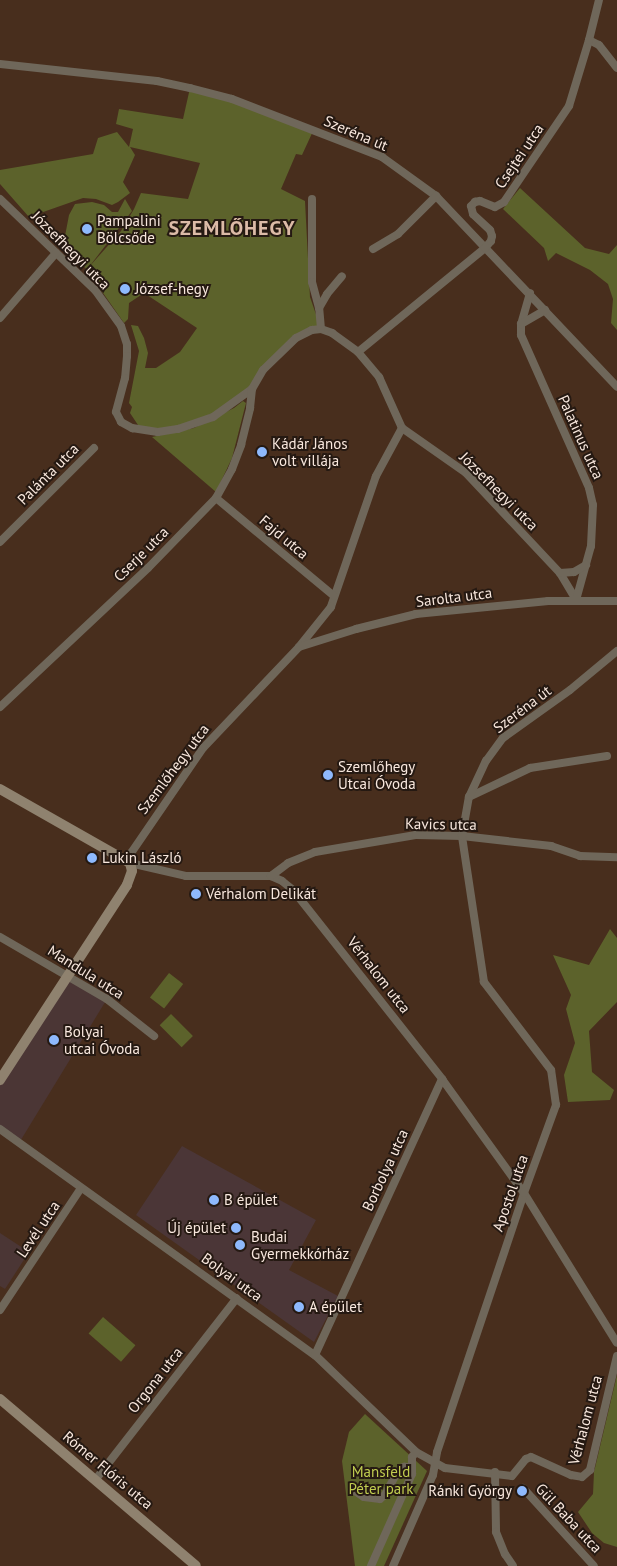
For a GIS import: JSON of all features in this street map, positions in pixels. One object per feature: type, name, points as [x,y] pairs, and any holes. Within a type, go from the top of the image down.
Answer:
[{"type":"street","name":"Csejtei utca","points":[[485,248],[492,236],[471,210],[474,202],[480,201],[496,207],[504,202],[569,106],[590,40],[598,0]]},
{"type":"street","points":[[590,40],[599,45],[617,68]]},
{"type":"street","name":"Szeréna út","points":[[0,64],[157,80],[232,99],[382,157],[436,196],[617,387]]},
{"type":"street","points":[[373,249],[398,234],[436,196]]},
{"type":"street","points":[[312,199],[312,282],[319,308],[321,329],[332,333],[358,352],[379,377],[402,428]]},
{"type":"street","name":"Józsefhegyi utca","points":[[1,203],[96,290],[122,326],[127,344],[127,356],[125,378],[116,412],[121,422],[142,431],[158,432],[178,429],[213,417],[252,389],[263,370],[278,353],[296,338],[312,330],[321,329]]},
{"type":"street","points":[[358,352],[485,248]]},
{"type":"street","points":[[0,318],[56,253]]},
{"type":"street","points":[[319,308],[327,294],[342,276]]},
{"type":"street","points":[[521,324],[530,294]]},
{"type":"street","points":[[521,324],[545,310]]},
{"type":"street","name":"Palatinus utca","points":[[521,324],[522,335],[589,488],[593,505],[594,524],[586,565],[576,600]]},
{"type":"street","name":"Cserje utca","points":[[0,707],[148,568],[216,498],[232,469],[241,445],[250,408],[252,389]]},
{"type":"street","name":"Józsefhegyi utca","points":[[402,428],[466,473],[560,573],[576,600]]},
{"type":"street","name":"Szemlőhegy utca","points":[[0,1080],[127,885],[132,875],[131,853],[203,748],[299,647],[331,607],[376,476],[402,428]]},
{"type":"street","name":"Palánta utca","points":[[0,542],[94,448]]},
{"type":"street","name":"Fajd utca","points":[[216,498],[334,596]]},
{"type":"street","points":[[560,573],[574,572],[586,565]]},
{"type":"street","name":"Sarolta utca","points":[[299,647],[416,614],[576,600],[617,601]]},
{"type":"street","name":"Szeréna út","points":[[462,836],[469,797],[486,761],[503,738],[515,727],[570,690],[617,652]]},
{"type":"street","points":[[469,797],[530,768],[607,756]]},
{"type":"street","points":[[0,788],[130,863],[186,876],[271,876]]},
{"type":"street","name":"Kavics utca","points":[[271,876],[288,863],[315,852],[410,836],[462,836],[551,846],[580,856],[617,857]]},
{"type":"street","name":"Apostol utca","points":[[393,1566],[433,1475],[434,1462],[524,1193],[556,1105],[551,1070],[542,1055],[484,982],[462,836]]},
{"type":"street","name":"Vérhalom utca","points":[[271,876],[282,881],[306,905],[442,1079],[524,1193],[617,1343]]},
{"type":"street","name":"Mandula utca","points":[[0,937],[107,999],[154,1036]]},
{"type":"street","name":"Borbolya utca","points":[[315,1354],[442,1079]]},
{"type":"street","name":"Bolyai utca","points":[[0,1129],[315,1354],[416,1452],[434,1462]]},
{"type":"street","name":"Levél utca","points":[[0,1310],[82,1188]]},
{"type":"street","name":"Orgona utca","points":[[96,1479],[237,1298]]},
{"type":"street","name":"Vérhalom utca","points":[[434,1462],[445,1468],[495,1472],[512,1476],[526,1459],[532,1457],[576,1477],[587,1474],[590,1470],[617,1356]]},
{"type":"street","name":"Rómer Flóris utca","points":[[0,1399],[196,1566]]},
{"type":"street","points":[[371,1566],[410,1479],[412,1457],[416,1452]]},
{"type":"street","points":[[352,1489],[364,1497],[380,1499],[385,1495],[397,1472],[404,1467],[411,1467]]},
{"type":"street","points":[[495,1472],[496,1532],[505,1554],[513,1566]]},
{"type":"street","name":"Gül Baba utca","points":[[523,1488],[594,1566]]},
{"type":"shaded area","name":"Bolyai utcai Óvoda","points":[[67,975],[107,999],[19,1143],[0,1129],[0,1080]]},
{"type":"shaded area","name":"Budai Gyermekkórház","points":[[182,1146],[316,1220],[289,1270],[338,1296],[314,1342],[136,1215]]},
{"type":"shaded area","points":[[0,1233],[29,1252],[5,1289],[0,1286]]},
{"type":"green space","points":[[190,88],[314,129],[302,155],[296,154],[281,189],[305,201],[310,297],[321,329],[312,330],[278,353],[252,389],[233,404],[178,429],[142,431],[130,413],[132,407],[129,403],[139,351],[131,325],[138,326],[144,338],[148,353],[145,368],[156,368],[180,352],[197,328],[144,293],[129,303],[128,319],[124,323],[87,270],[66,246],[65,236],[69,215],[75,204],[92,202],[104,205],[112,212],[118,212],[125,199],[132,211],[89,267],[121,231],[134,209],[141,193],[188,199],[200,163],[130,147],[135,155],[123,182],[130,193],[118,202],[112,205],[96,199],[83,198],[29,217],[0,184],[0,170],[93,154],[98,138],[117,132],[129,147],[133,129],[116,124],[119,109],[183,119]]},
{"type":"green space","points":[[520,188],[585,248],[609,254],[617,245],[617,330],[611,323],[613,299],[608,284],[590,270],[556,253],[548,261],[544,248],[503,209]]},
{"type":"green space","points":[[243,401],[246,403],[232,458],[216,492],[152,437],[194,428],[234,408]]},
{"type":"green space","points":[[610,929],[617,938],[617,1002],[589,1031],[592,1072],[614,1090],[610,1100],[568,1102],[564,1075],[575,1043],[566,1009],[571,995],[553,955],[589,965]]},
{"type":"green space","points":[[169,973],[183,984],[164,1009],[150,997]]},
{"type":"green space","points":[[171,1014],[193,1036],[182,1047],[160,1025]]},
{"type":"green space","points":[[103,1317],[135,1345],[121,1362],[89,1334]]},
{"type":"green space","points":[[617,1375],[617,1547],[604,1543],[592,1533],[578,1512],[593,1494],[594,1472]]},
{"type":"green space","name":"Mansfeld Péter park","points":[[365,1414],[427,1471],[384,1566],[355,1566],[342,1461],[349,1432]]},
{"type":"place","name":"Pampalini Bölcsőde","points":[[87,229]]},
{"type":"place","name":"József-hegy","points":[[125,289]]},
{"type":"place","name":"Kádár János volt villája","points":[[262,452]]},
{"type":"place","name":"Szemlőhegy Utcai Óvoda","points":[[328,775]]},
{"type":"place","name":"Lukin László","points":[[92,858]]},
{"type":"place","name":"Vérhalom Delikát","points":[[196,894]]},
{"type":"place","name":"Bolyai utcai Óvoda","points":[[54,1040]]},
{"type":"place","name":"B épület","points":[[214,1200]]},
{"type":"place","name":"Új épület","points":[[236,1228]]},
{"type":"place","name":"Budai Gyermekkórház","points":[[240,1245]]},
{"type":"place","name":"A épület","points":[[299,1307]]},
{"type":"place","name":"Ránki György","points":[[522,1491]]},
{"type":"district","name":"SZEMLŐHEGY","points":[[232,228]]}]
